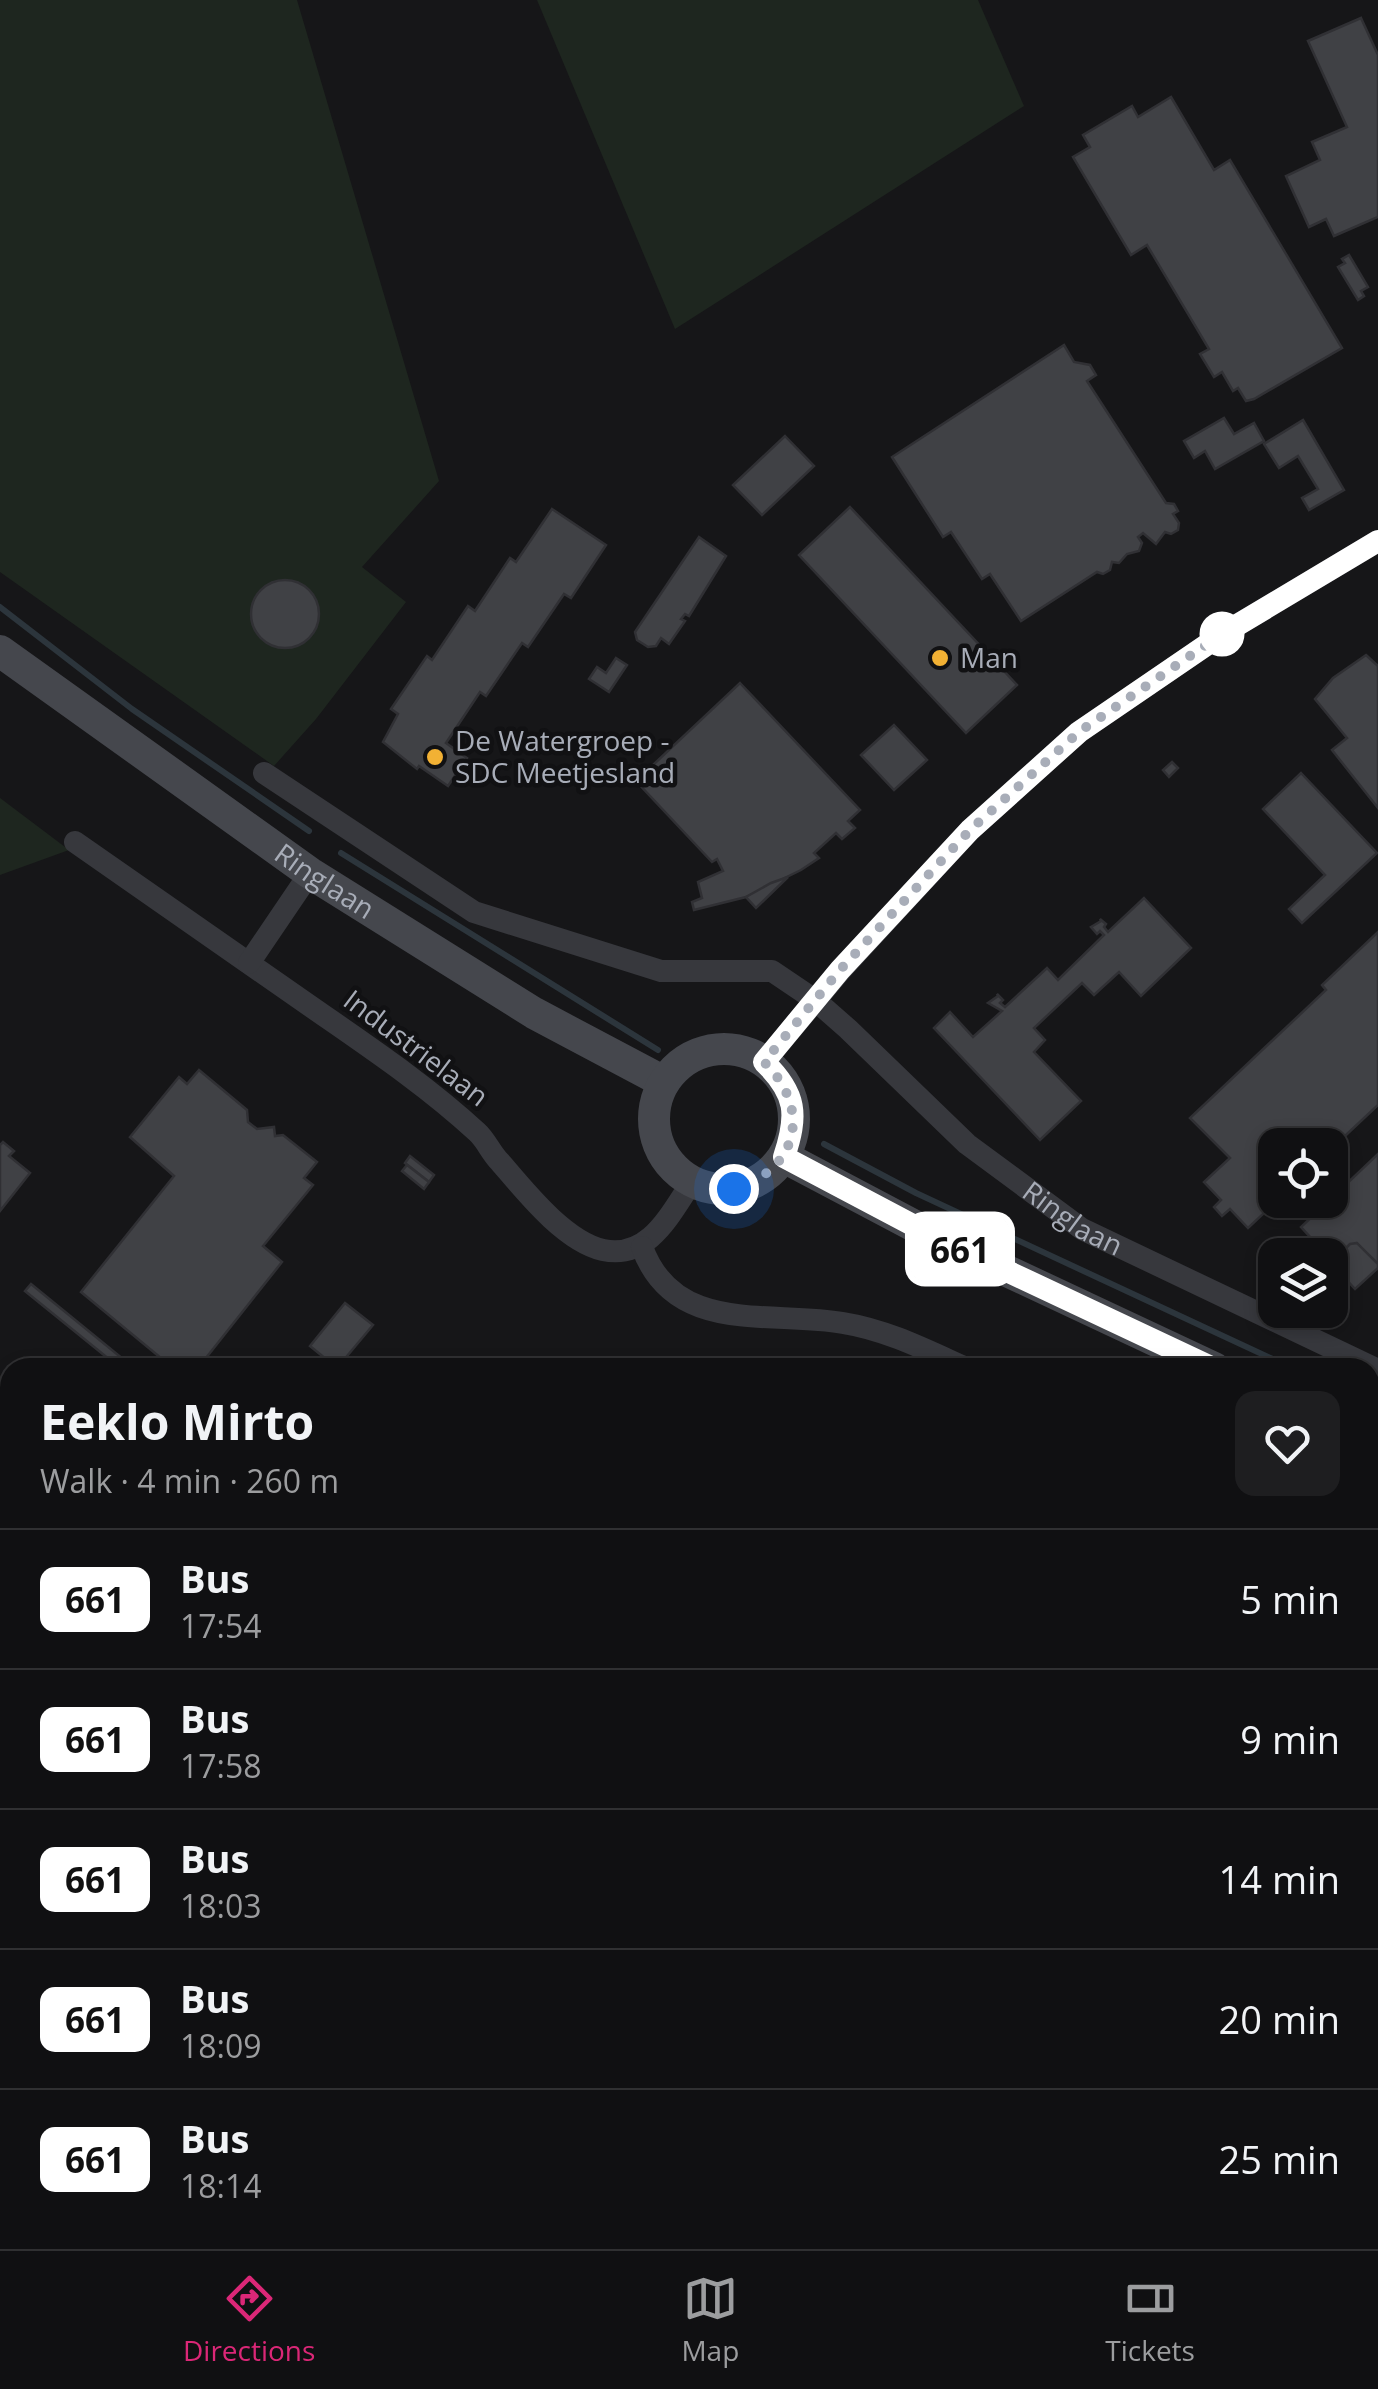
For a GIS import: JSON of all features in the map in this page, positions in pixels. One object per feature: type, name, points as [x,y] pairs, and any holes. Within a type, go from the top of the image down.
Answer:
[{"type":"main road","name":"Ringlaan","points":[[0,651],[310,872],[534,1013],[664,1082]]},
{"type":"main road","points":[[716,1050],[734,1050],[764,1062],[781,1078],[792,1101],[794,1127],[784,1157],[752,1184],[734,1189],[711,1188],[676,1171],[657,1140],[654,1118],[664,1082],[676,1068],[698,1054],[716,1050]]},
{"type":"main road","points":[[784,1157],[941,1240],[1193,1358]]},
{"type":"street","points":[[764,1062],[815,1000],[970,830],[1079,732],[1224,633],[1378,541]]},
{"type":"street","points":[[264,774],[474,912],[661,971],[772,971],[815,1000]]},
{"type":"street","name":"Industrielaan","points":[[75,842],[413,1078],[468,1124],[546,1212],[577,1240],[620,1252],[642,1247]]},
{"type":"street","points":[[248,963],[310,872]]},
{"type":"street","name":"Ringlaan","points":[[815,1000],[967,1144],[1082,1229],[1352,1358]]},
{"type":"street","points":[[692,1182],[642,1247],[649,1266],[665,1288],[695,1304],[732,1316],[840,1322],[870,1329],[941,1358]]},
{"type":"shaded area","points":[[0,0],[297,0],[439,481],[362,567],[406,602],[316,719],[274,766],[0,572]]},
{"type":"shaded area","points":[[537,0],[978,0],[1024,106],[675,329]]},
{"type":"shaded area","points":[[0,798],[69,850],[0,875]]},
{"type":"building","points":[[1361,18],[1378,55],[1378,217],[1334,236],[1326,219],[1309,227],[1286,176],[1320,160],[1312,142],[1347,127],[1308,41]]},
{"type":"building","points":[[1171,97],[1214,170],[1230,160],[1342,348],[1254,399],[1246,401],[1238,388],[1233,391],[1222,372],[1214,377],[1200,354],[1209,349],[1147,245],[1131,255],[1073,157],[1090,147],[1083,135],[1132,106],[1138,117]]},
{"type":"building","points":[[1349,255],[1368,287],[1361,291],[1364,296],[1358,300],[1338,267]]},
{"type":"building","points":[[1064,345],[1074,362],[1090,365],[1096,375],[1087,381],[1166,503],[1174,504],[1178,530],[1165,532],[1156,544],[1143,533],[1138,537],[1142,543],[1139,551],[1127,554],[1119,563],[1112,562],[1110,570],[1097,572],[1021,621],[990,574],[982,579],[951,532],[943,537],[892,457]]},
{"type":"building","points":[[1224,418],[1234,434],[1254,423],[1264,441],[1215,469],[1205,451],[1194,458],[1184,441]]},
{"type":"building","points":[[1303,420],[1344,490],[1309,510],[1302,498],[1318,489],[1298,456],[1279,468],[1264,444]]},
{"type":"building","points":[[785,436],[814,466],[762,515],[733,485]]},
{"type":"building","points":[[850,507],[1017,685],[966,733],[799,555]]},
{"type":"building","points":[[552,509],[606,545],[571,598],[564,594],[528,647],[522,643],[486,696],[480,692],[446,743],[467,758],[448,786],[419,766],[417,769],[383,742],[398,714],[391,709],[427,656],[432,660],[468,606],[475,611],[510,558],[516,562]]},
{"type":"building","points":[[699,537],[726,556],[689,616],[685,614],[681,619],[685,621],[669,644],[661,638],[656,646],[648,647],[637,640],[635,632]]},
{"type":"building","points":[[285,580],[298,582],[309,590],[317,601],[317,627],[309,638],[298,646],[285,648],[272,646],[261,638],[253,627],[251,614],[253,601],[261,590],[272,582]]},
{"type":"building","points":[[1366,655],[1378,666],[1378,808],[1332,750],[1347,738],[1315,699],[1333,678]]},
{"type":"building","points":[[616,658],[627,665],[609,692],[589,679],[597,667],[606,673]]},
{"type":"building","points":[[740,683],[860,810],[848,821],[855,828],[842,839],[836,833],[814,853],[819,858],[801,870],[746,897],[694,910],[692,902],[702,898],[698,882],[723,871],[717,859],[712,862],[636,781]]},
{"type":"building","points":[[894,725],[927,760],[894,790],[861,755]]},
{"type":"building","points":[[1172,762],[1178,768],[1169,777],[1163,770]]},
{"type":"building","points":[[1301,773],[1377,853],[1302,923],[1289,909],[1325,875],[1263,809]]},
{"type":"building","points":[[788,877],[756,908],[746,897],[771,883]]},
{"type":"building","points":[[1144,898],[1191,948],[1141,996],[1119,972],[1094,995],[1082,983],[1034,1028],[1045,1040],[1034,1052],[1081,1101],[1040,1140],[934,1028],[950,1012],[973,1037],[1002,1011],[988,1003],[997,994],[1005,1007],[1047,968],[1058,980],[1104,935],[1091,927],[1100,919],[1108,932]]},
{"type":"building","points":[[1378,932],[1378,1105],[1348,1133],[1348,1128],[1258,1128],[1259,1218],[1248,1228],[1230,1209],[1222,1216],[1214,1207],[1221,1200],[1204,1182],[1230,1158],[1190,1118],[1326,990],[1322,985]]},
{"type":"building","points":[[199,1070],[247,1110],[248,1122],[257,1129],[274,1127],[275,1136],[283,1135],[317,1162],[304,1178],[313,1185],[263,1246],[282,1262],[206,1358],[161,1358],[81,1292],[174,1176],[130,1137],[179,1077],[187,1084]]},
{"type":"building","points":[[3,1142],[14,1151],[9,1156],[30,1173],[0,1211],[0,1145]]},
{"type":"building","points":[[1378,1154],[1378,1264],[1356,1243],[1348,1248],[1348,1238],[1311,1238],[1301,1227],[1310,1218],[1348,1218],[1348,1182]]},
{"type":"building","points":[[410,1156],[434,1175],[429,1182],[405,1163]]},
{"type":"building","points":[[407,1165],[429,1182],[424,1189],[402,1171]]},
{"type":"building","points":[[1357,1243],[1378,1268],[1355,1289],[1348,1281],[1348,1246]]},
{"type":"building","points":[[31,1284],[122,1358],[108,1358],[25,1291]]},
{"type":"building","points":[[345,1303],[373,1325],[345,1358],[325,1358],[310,1346]]},
{"type":"waterway","points":[[0,607],[132,709],[309,831]]},
{"type":"waterway","points":[[341,853],[658,1050]]},
{"type":"waterway","points":[[824,1144],[916,1193],[1271,1358]]},
{"type":"bus line","name":"661","points":[[1191,1358],[941,1240],[784,1157],[794,1127],[792,1101],[781,1078],[764,1062],[840,970],[970,830],[1079,732],[1224,633],[1378,541]]},
{"type":"place","name":"Man","points":[[940,658]]},
{"type":"place","name":"De Watergroep - SDC Meetjesland","points":[[435,757]]},
{"type":"route","points":[[734,1189],[752,1184],[784,1157],[794,1127],[792,1101],[781,1078],[764,1062],[840,970],[970,830],[1079,732],[1222,634]]}]
